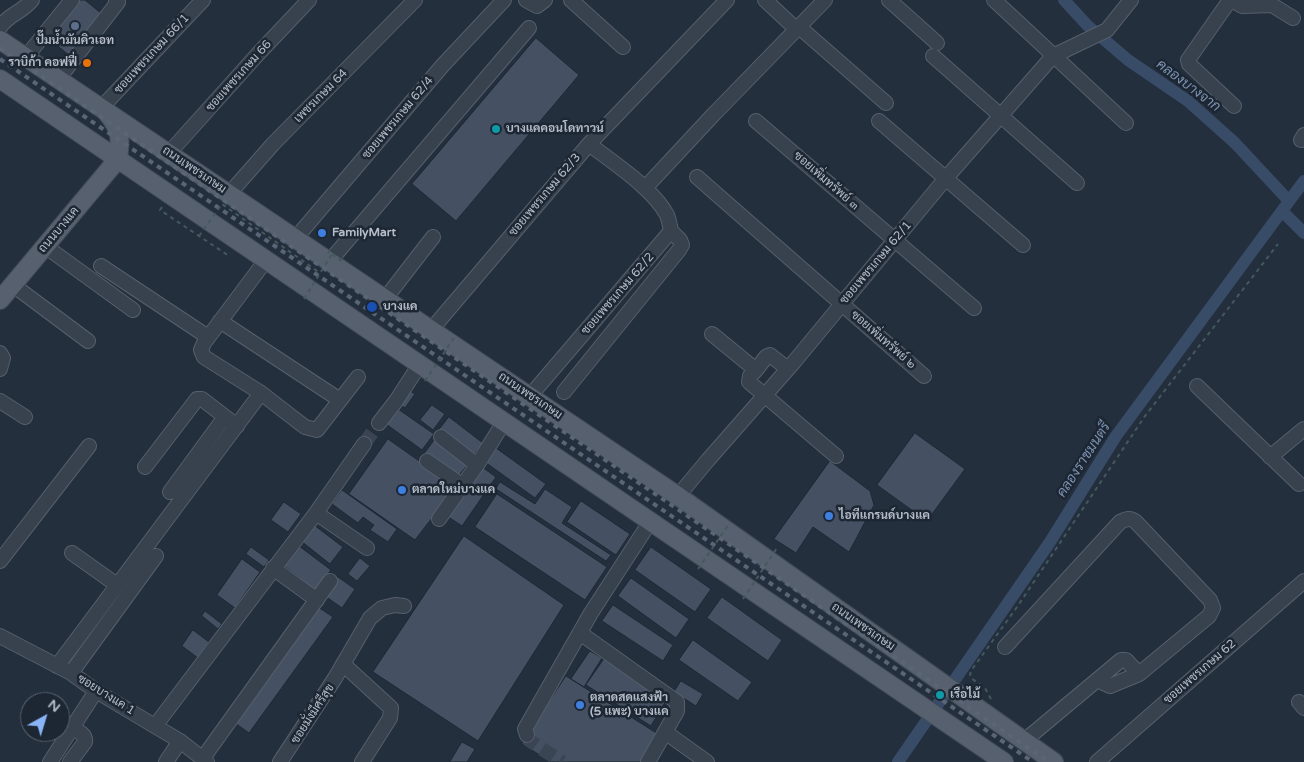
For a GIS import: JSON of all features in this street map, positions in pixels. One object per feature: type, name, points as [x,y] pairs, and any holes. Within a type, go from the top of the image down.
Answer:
[{"type":"main road","name":"ถนนเพชรเกษม","points":[[0,40],[678,496],[1054,762]]},
{"type":"main road","points":[[0,79],[1004,762]]},
{"type":"main road","points":[[102,107],[118,129],[120,136],[118,159]]},
{"type":"main road","name":"ถนนบางแค","points":[[0,300],[118,159]]},
{"type":"street","points":[[0,27],[9,16],[22,10],[32,0]]},
{"type":"street","points":[[26,57],[72,0]]},
{"type":"street","points":[[59,78],[118,2],[116,0]]},
{"type":"street","name":"ซอยเพชรเกษม 66/1","points":[[102,107],[202,0]]},
{"type":"street","name":"ซอยเพชรเกษม 66","points":[[169,154],[309,0]]},
{"type":"street","name":"เพชรเกษม 64","points":[[229,194],[273,144],[415,0]]},
{"type":"street","name":"ซอยเพชรเกษม 62/4","points":[[295,239],[443,65],[504,0]]},
{"type":"street","points":[[526,0],[536,6],[545,0]]},
{"type":"street","points":[[571,0],[623,47]]},
{"type":"street","name":"ซอยเพชรเกษม 62/3","points":[[431,330],[589,144],[727,0]]},
{"type":"street","points":[[765,0],[886,103]]},
{"type":"street","points":[[645,188],[825,0]]},
{"type":"street","points":[[889,0],[937,43]]},
{"type":"street","points":[[994,0],[1126,123]]},
{"type":"street","name":"ซอยเพชรเกษม 62/1","points":[[678,496],[788,370],[946,178],[1053,56],[1107,30],[1131,0]]},
{"type":"street","points":[[1234,106],[1189,64],[1188,60],[1231,0],[1242,6],[1272,6],[1293,18]]},
{"type":"street","points":[[330,261],[529,28]]},
{"type":"street","points":[[933,56],[1077,183]]},
{"type":"street","name":"ซอยเพิ่มทรัพย์ ๓","points":[[756,121],[974,308]]},
{"type":"street","points":[[879,121],[1024,245]]},
{"type":"street","points":[[564,392],[682,245],[671,230],[667,216],[657,200],[645,188],[589,144]]},
{"type":"street","name":"ซอยเพิ่มทรัพย์ ๒","points":[[697,177],[924,376]]},
{"type":"street","name":"ซอยเพชรเกษม 62/2","points":[[530,396],[671,230]]},
{"type":"street","points":[[385,299],[433,237]]},
{"type":"street","points":[[45,246],[133,310]]},
{"type":"street","points":[[649,258],[664,269]]},
{"type":"street","points":[[266,260],[208,337],[202,350],[204,357],[261,393],[305,427],[317,430],[358,377]]},
{"type":"street","points":[[101,266],[208,337]]},
{"type":"street","points":[[13,285],[88,341]]},
{"type":"street","points":[[621,290],[637,302]]},
{"type":"street","points":[[220,321],[340,400]]},
{"type":"street","points":[[712,334],[756,370]]},
{"type":"street","points":[[0,353],[3,358],[0,369]]},
{"type":"street","points":[[788,370],[770,355],[766,357],[750,376],[749,382],[836,456]]},
{"type":"street","points":[[379,423],[420,364]]},
{"type":"street","points":[[1197,386],[1299,484]]},
{"type":"street","points":[[57,666],[261,393]]},
{"type":"street","points":[[145,467],[197,399],[202,399],[237,426]]},
{"type":"street","points":[[0,401],[25,418]]},
{"type":"street","points":[[170,492],[225,417]]},
{"type":"street","points":[[439,520],[477,466],[504,422]]},
{"type":"street","points":[[1270,457],[1304,428]]},
{"type":"street","points":[[441,438],[477,466]]},
{"type":"street","points":[[155,726],[316,512],[364,444]]},
{"type":"street","points":[[0,561],[89,446]]},
{"type":"street","points":[[427,461],[463,486]]},
{"type":"street","points":[[316,512],[367,548]]},
{"type":"street","points":[[1005,647],[1120,522],[1129,518],[1136,522],[1210,600],[1213,608],[1208,616],[1139,674],[1110,686],[1097,680]]},
{"type":"street","points":[[527,735],[526,729],[580,633],[650,522]]},
{"type":"street","points":[[72,553],[116,585]]},
{"type":"street","points":[[71,673],[156,556]]},
{"type":"street","points":[[273,568],[317,600]]},
{"type":"street","points":[[205,760],[330,581]]},
{"type":"street","name":"ซอยเพชรเกษม 62","points":[[1097,762],[1304,581]]},
{"type":"street","name":"ซอยมั่งมีศรีสุข","points":[[280,762],[304,728],[370,618],[382,608],[395,605],[404,606]]},
{"type":"street","points":[[580,633],[677,702],[677,711],[651,761]]},
{"type":"street","name":"ซอยบางแค 1","points":[[0,636],[71,673],[96,691],[180,741],[205,760]]},
{"type":"street","points":[[1024,741],[1124,659],[1139,674]]},
{"type":"street","points":[[343,664],[391,708],[390,718],[362,762]]},
{"type":"street","points":[[50,762],[96,691]]},
{"type":"street","points":[[70,762],[86,738],[72,728]]},
{"type":"street","points":[[665,732],[707,762]]},
{"type":"street","points":[[166,762],[180,741]]},
{"type":"path","points":[[199,236],[222,204],[330,261],[304,299]]},
{"type":"path","points":[[160,210],[226,254],[234,255]]},
{"type":"path","points":[[994,703],[984,688],[971,678],[970,674],[1145,416],[1278,244]]},
{"type":"path","points":[[425,382],[454,338]]},
{"type":"path","points":[[698,569],[728,524]]},
{"type":"path","points":[[743,599],[777,548]]},
{"type":"building","name":"ปั๊มน้ำมันคิวเอท","points":[[78,0],[85,0],[102,14],[70,56],[48,38]]},
{"type":"building","name":"บางแคคอนโดทาวน์","points":[[536,38],[579,75],[456,221],[412,184]]},
{"type":"building","points":[[410,391],[415,394],[405,408],[400,405]]},
{"type":"building","points":[[432,405],[445,414],[433,430],[420,420]]},
{"type":"building","points":[[398,409],[434,434],[422,450],[386,424]]},
{"type":"building","points":[[449,417],[483,443],[472,457],[438,431]]},
{"type":"building","points":[[915,433],[965,469],[927,521],[877,485]]},
{"type":"building","points":[[436,438],[469,463],[456,479],[424,454]]},
{"type":"building","name":"ตลาดใหม่บางแค","points":[[388,439],[456,487],[415,540],[349,494]]},
{"type":"building","points":[[496,448],[546,484],[535,498],[485,462]]},
{"type":"building","name":"ไอทีแกรนด์บางแค","points":[[830,461],[870,491],[874,505],[849,552],[813,527],[796,553],[774,539]]},
{"type":"building","points":[[482,467],[496,477],[462,526],[447,516]]},
{"type":"building","points":[[500,482],[535,504],[545,489],[572,507],[562,523],[611,555],[606,561],[496,489]]},
{"type":"building","points":[[342,490],[397,529],[388,542],[370,530],[374,525],[363,517],[358,523],[332,504]]},
{"type":"building","points":[[497,494],[607,567],[585,600],[475,527]]},
{"type":"building","points":[[581,501],[630,534],[616,555],[567,522]]},
{"type":"building","points":[[284,502],[301,514],[288,532],[271,520]]},
{"type":"building","points":[[314,525],[343,547],[330,564],[301,541]]},
{"type":"building","points":[[464,536],[564,605],[478,741],[373,672]]},
{"type":"building","points":[[299,546],[331,570],[315,590],[284,566]]},
{"type":"building","points":[[251,547],[269,560],[264,567],[246,554]]},
{"type":"building","points":[[651,547],[711,589],[695,612],[635,570]]},
{"type":"building","points":[[360,558],[370,566],[357,581],[348,574]]},
{"type":"building","points":[[242,559],[260,572],[235,608],[217,595]]},
{"type":"building","points":[[338,577],[355,589],[342,608],[325,596]]},
{"type":"building","points":[[631,578],[689,619],[676,638],[618,596]]},
{"type":"building","points":[[722,597],[782,640],[768,661],[707,618]]},
{"type":"building","points":[[613,605],[673,645],[663,661],[602,621]]},
{"type":"building","points":[[318,607],[333,617],[249,733],[235,723]]},
{"type":"building","points":[[205,611],[222,624],[218,629],[202,616]]},
{"type":"building","points":[[193,630],[209,642],[198,658],[182,646]]},
{"type":"building","points":[[693,640],[752,682],[738,701],[679,660]]},
{"type":"building","points":[[590,651],[602,658],[584,687],[571,679]]},
{"type":"building","points":[[604,659],[667,699],[651,726],[586,685]]},
{"type":"building","name":"ตลาดสดแสงฟ้า (5 แพะ) บางแค","points":[[566,676],[658,734],[645,762],[551,762],[522,744]]},
{"type":"building","points":[[681,681],[703,694],[696,706],[674,692]]},
{"type":"building","points":[[462,742],[475,749],[467,762],[450,762]]},
{"type":"waterway","name":"คลองบางจาก","points":[[1064,0],[1087,25],[1128,60],[1188,101],[1235,143],[1289,201]]},
{"type":"waterway","name":"คลองราชมนตรี","points":[[898,762],[1050,542],[1116,436],[1304,181]]},
{"type":"waterway","name":"คลองบางจาก","points":[[1283,212],[1304,233]]},
{"type":"tunnel","points":[[364,444],[379,423]]},
{"type":"tunnel","points":[[527,735],[530,741],[562,762]]},
{"type":"railway","points":[[0,48],[1049,762]]},
{"type":"railway","points":[[0,59],[1033,762]]},
{"type":"place","name":"ปั๊มน้ำมันคิวเอท","points":[[75,26]]},
{"type":"place","name":"ราบิก้า คอฟฟี่","points":[[87,63]]},
{"type":"place","name":"บางแคคอนโดทาวน์","points":[[496,129]]},
{"type":"place","name":"FamilyMart","points":[[322,233]]},
{"type":"place","name":"บางแค","points":[[372,307]]},
{"type":"place","name":"ตลาดใหม่บางแค","points":[[402,490]]},
{"type":"place","name":"ไอทีแกรนด์บางแค","points":[[829,516]]},
{"type":"place","name":"เรือไม้","points":[[940,695]]},
{"type":"place","name":"ตลาดสดแสงฟ้า (5 แพะ) บางแค","points":[[580,705]]}]
